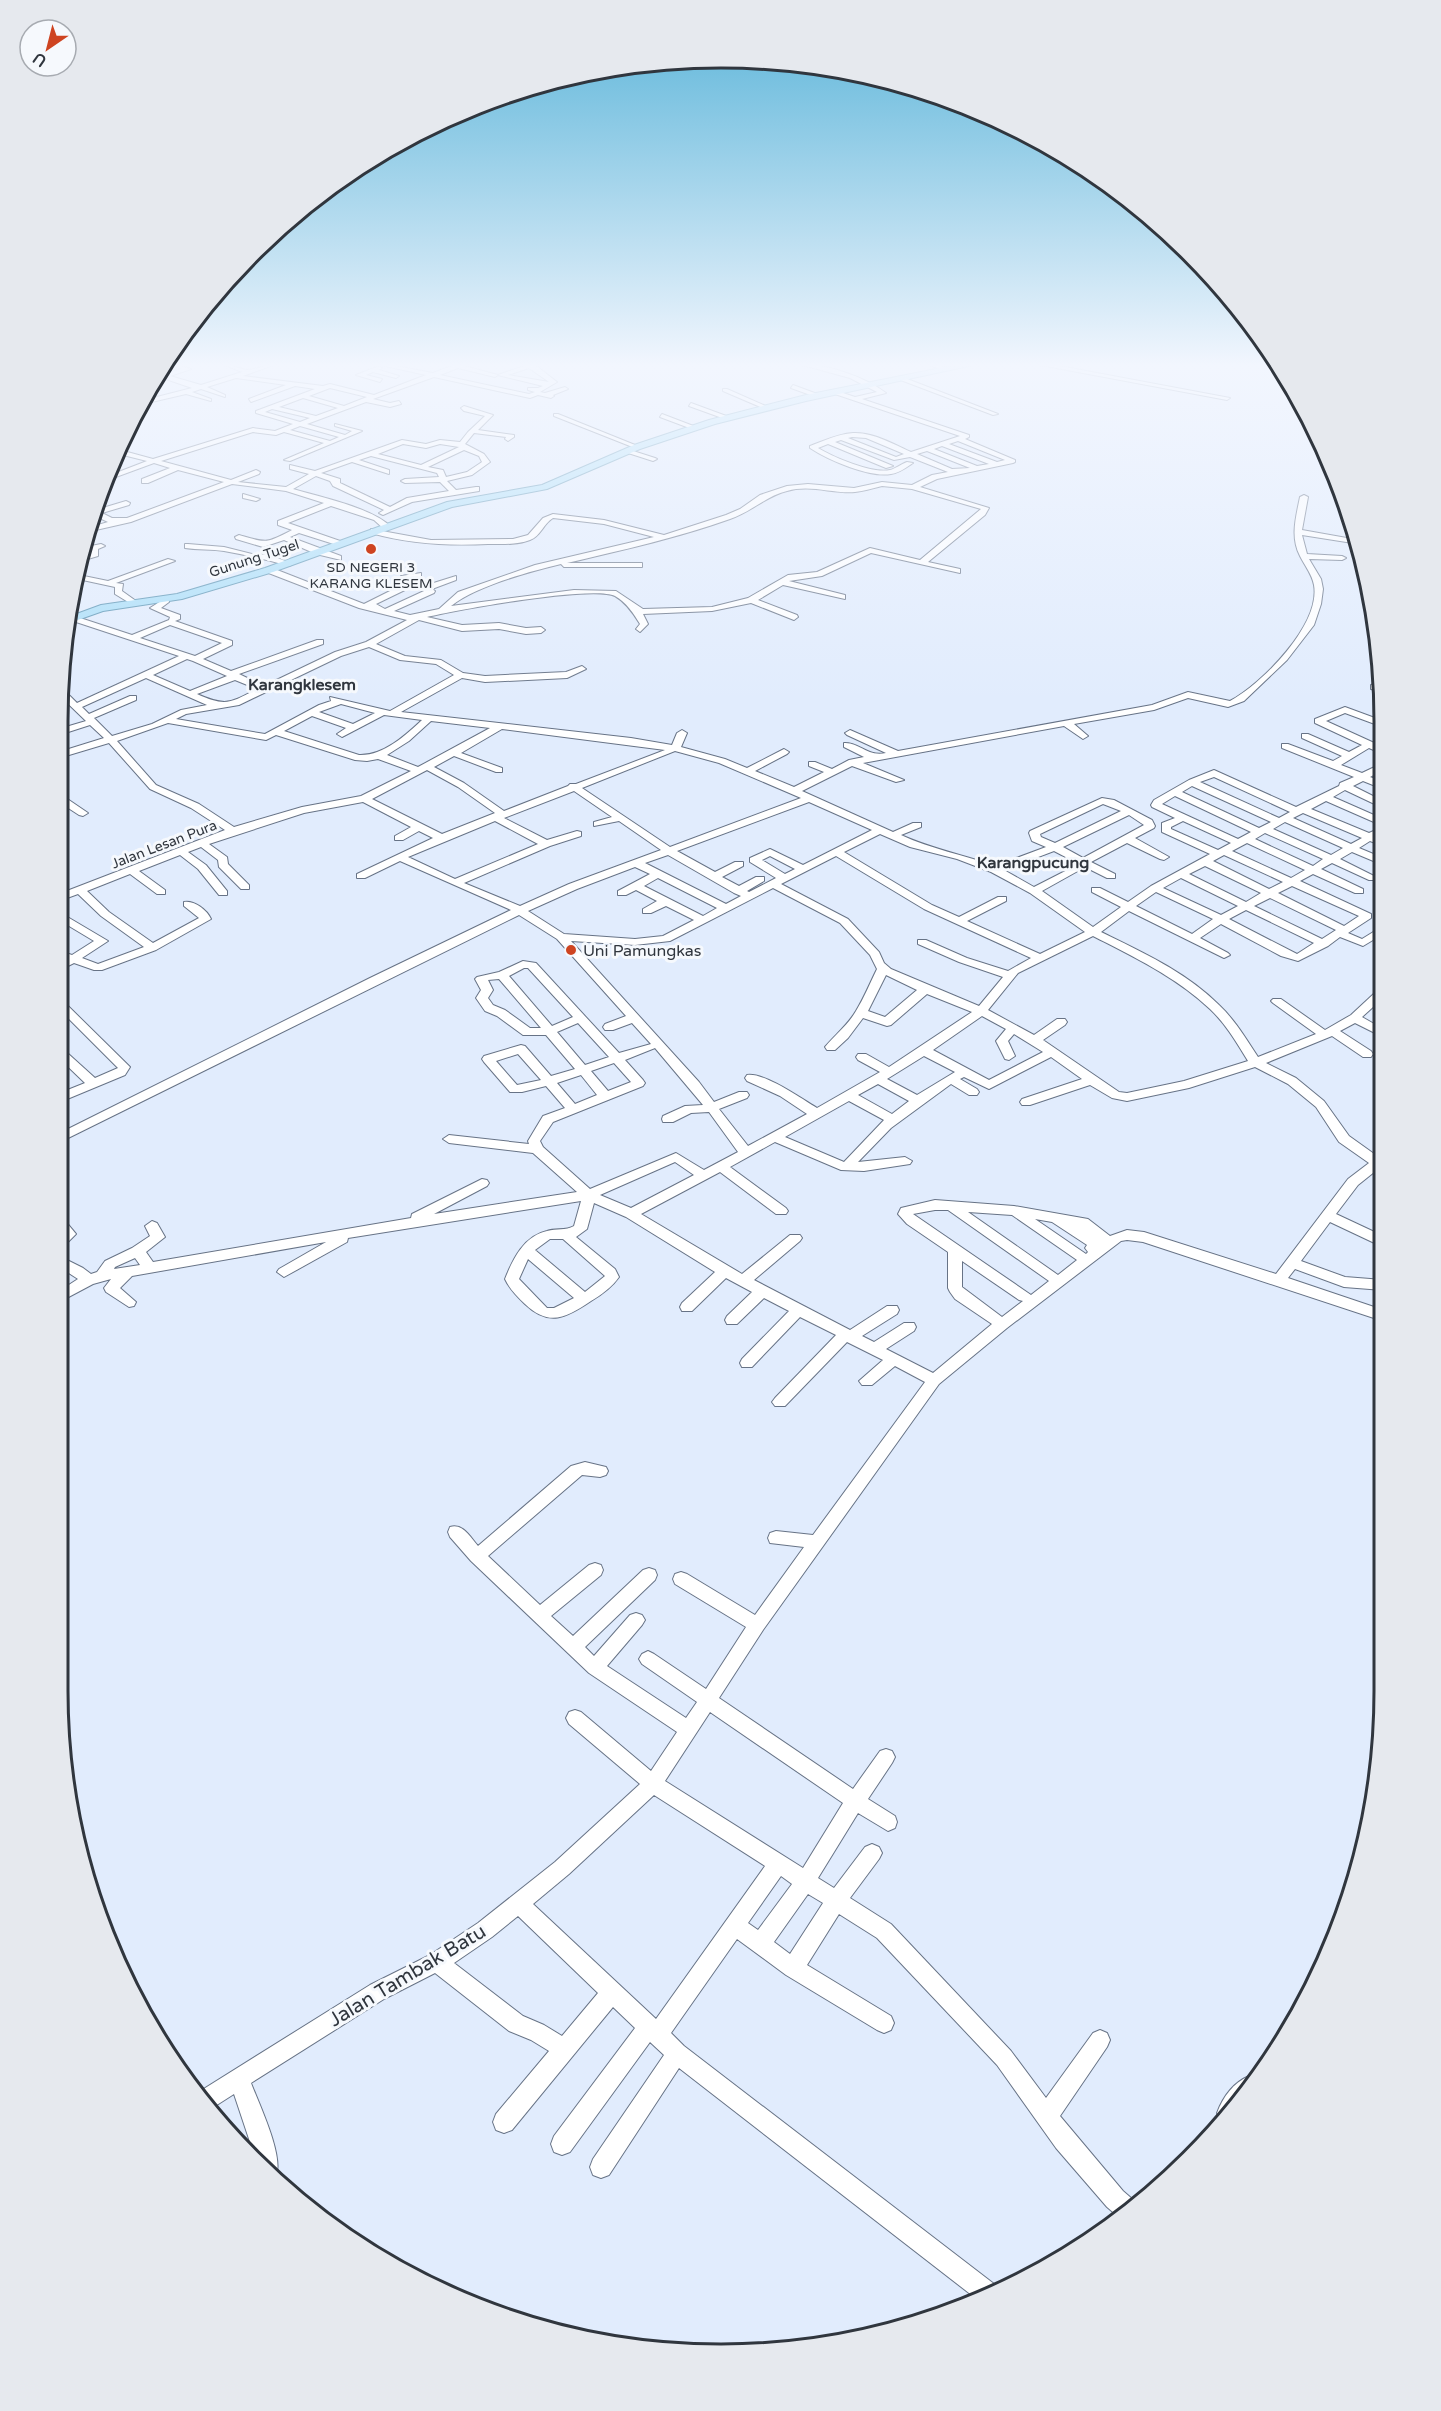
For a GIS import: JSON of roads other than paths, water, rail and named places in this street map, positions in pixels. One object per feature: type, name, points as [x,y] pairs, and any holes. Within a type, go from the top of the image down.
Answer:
[{"type":"main road","name":"Gunung Tugel","points":[[76,616],[101,608],[165,599],[198,591],[289,564],[450,504],[544,487],[568,477]]},
{"type":"street","points":[[145,481],[156,477]]},
{"type":"street","points":[[201,477],[256,499]]},
{"type":"street","points":[[97,528],[169,506],[246,477]]},
{"type":"street","points":[[287,489],[311,477]]},
{"type":"street","points":[[321,477],[333,479],[340,486],[389,509]]},
{"type":"street","points":[[405,481],[451,477]]},
{"type":"street","points":[[913,488],[936,477]]},
{"type":"street","points":[[444,478],[445,484],[454,492]]},
{"type":"street","points":[[226,485],[250,486],[270,481],[287,489],[333,502],[379,519],[387,527]]},
{"type":"street","points":[[246,496],[270,481]]},
{"type":"street","points":[[189,694],[234,675],[369,644],[465,592],[557,562],[665,537],[740,513],[763,497],[787,488],[808,486],[854,490],[882,484],[913,488],[986,508],[921,563]]},
{"type":"street","points":[[379,519],[389,509],[410,500],[476,489]]},
{"type":"street","points":[[795,791],[829,771],[852,762],[1154,707],[1186,695],[1230,704],[1244,697],[1272,670],[1307,629],[1314,613],[1319,590],[1316,576],[1304,556],[1299,532],[1304,497]]},
{"type":"street","points":[[333,502],[280,524],[311,532],[340,544]]},
{"type":"street","points":[[103,509],[126,503]]},
{"type":"street","points":[[101,515],[118,522]]},
{"type":"street","points":[[374,531],[398,538],[436,543],[516,541],[532,537],[546,518],[553,516],[604,522],[665,537]]},
{"type":"street","points":[[244,554],[297,532],[297,530]]},
{"type":"street","points":[[1299,532],[1348,540]]},
{"type":"street","points":[[239,537],[263,545]]},
{"type":"street","points":[[284,537],[338,558]]},
{"type":"street","points":[[89,556],[95,554],[94,548],[101,546]]},
{"type":"street","points":[[188,546],[256,557],[267,556],[289,564]]},
{"type":"street","points":[[636,610],[648,612],[717,609],[751,600],[794,576],[819,574],[870,550],[957,571]]},
{"type":"street","points":[[1304,556],[1342,558]]},
{"type":"street","points":[[111,582],[171,561]]},
{"type":"street","points":[[557,562],[573,566],[639,565]]},
{"type":"street","points":[[269,570],[329,594],[406,618],[418,617],[462,628],[499,626],[526,631],[541,630]]},
{"type":"street","points":[[418,575],[402,579],[434,593]]},
{"type":"street","points":[[84,578],[111,582],[120,586],[118,592],[133,603]]},
{"type":"street","points":[[411,584],[368,605],[386,612],[434,593],[453,578]]},
{"type":"street","points":[[782,582],[842,597]]},
{"type":"street","points":[[329,594],[339,589]]},
{"type":"street","points":[[434,593],[437,608]]},
{"type":"street","points":[[437,608],[562,593],[609,593],[619,595],[636,610],[644,624],[640,629]]},
{"type":"street","points":[[132,638],[177,617],[154,608],[165,602],[165,599]]},
{"type":"street","points":[[751,600],[794,617]]},
{"type":"street","points":[[76,620],[192,658],[266,690]]},
{"type":"street","points":[[75,706],[229,643],[168,622]]},
{"type":"street","points":[[68,751],[172,721],[187,712],[236,703],[266,690],[320,642]]},
{"type":"street","points":[[369,644],[403,658],[438,662],[461,675],[489,679],[567,675],[582,669]]},
{"type":"street","points":[[147,675],[219,707]]},
{"type":"street","points":[[342,734],[461,675]]},
{"type":"street","points":[[114,689],[144,703]]},
{"type":"street","points":[[68,728],[133,698]]},
{"type":"street","name":"Jalan Lesan Pura","points":[[68,700],[111,740],[156,789],[195,806],[233,831]]},
{"type":"street","points":[[172,721],[260,737],[276,732],[337,700],[387,713],[429,719],[631,741],[675,748],[722,761],[928,850],[961,857],[995,870],[1034,891],[1093,932],[1111,939],[1169,971],[1214,1006],[1231,1025],[1255,1062],[1292,1081],[1320,1104],[1344,1139],[1374,1156]]},
{"type":"street","points":[[1374,727],[1347,710],[1318,722],[1374,747]]},
{"type":"street","points":[[311,713],[353,727]]},
{"type":"street","points":[[1325,718],[1374,730]]},
{"type":"street","points":[[276,732],[370,760],[380,756],[429,719]]},
{"type":"street","points":[[1066,723],[1083,736]]},
{"type":"street","points":[[233,831],[302,810],[355,800],[419,771],[500,726]]},
{"type":"street","points":[[361,876],[497,814],[675,748],[682,739],[682,733]]},
{"type":"street","points":[[850,733],[897,754]]},
{"type":"street","points":[[1305,736],[1350,756]]},
{"type":"street","points":[[847,745],[874,758]]},
{"type":"street","points":[[1334,765],[1368,745]]},
{"type":"street","points":[[1285,746],[1374,782]]},
{"type":"street","points":[[748,771],[784,752]]},
{"type":"street","points":[[453,753],[499,770]]},
{"type":"street","points":[[380,756],[419,771]]},
{"type":"street","points":[[852,762],[899,780]]},
{"type":"street","points":[[812,764],[829,771]]},
{"type":"street","points":[[431,769],[461,785],[497,814],[546,844]]},
{"type":"street","points":[[631,1214],[850,1096],[925,1051],[981,1011],[1010,975],[1024,965],[1093,932],[1155,888],[1343,785],[1374,771]]},
{"type":"street","points":[[1359,891],[1314,869],[1183,818],[1156,805],[1192,782],[1210,774],[1218,774],[1374,839]]},
{"type":"street","points":[[1192,782],[1374,858]]},
{"type":"street","points":[[1343,785],[1374,800]]},
{"type":"street","points":[[573,786],[669,850],[698,862],[714,877],[750,897]]},
{"type":"street","points":[[1174,792],[1262,831],[1331,858],[1372,878],[1359,891],[1340,904]]},
{"type":"street","points":[[1324,796],[1374,819]]},
{"type":"street","points":[[68,1134],[289,1025],[425,954],[565,890],[810,798]]},
{"type":"street","points":[[355,800],[420,826],[441,838]]},
{"type":"street","points":[[1034,891],[1082,864],[1128,838],[1151,824],[1110,802],[1102,801],[1034,833],[1036,839],[1082,864],[1111,876]]},
{"type":"street","points":[[68,804],[83,813]]},
{"type":"street","points":[[995,870],[1055,848],[1129,811]]},
{"type":"street","points":[[598,824],[619,818]]},
{"type":"street","points":[[1183,818],[1166,825],[1166,830],[1293,881],[1374,919]]},
{"type":"street","points":[[893,835],[917,825]]},
{"type":"street","points":[[399,838],[420,826]]},
{"type":"street","points":[[561,937],[635,942],[658,941],[881,830]]},
{"type":"street","name":"Jalan Lesan Pura","points":[[68,895],[233,831]]},
{"type":"street","points":[[455,883],[546,844],[576,834]]},
{"type":"street","points":[[1191,939],[1221,919],[1374,835]]},
{"type":"street","points":[[1128,838],[1164,857]]},
{"type":"street","points":[[202,843],[223,859],[224,865],[245,887]]},
{"type":"street","points":[[182,852],[202,867],[223,893]]},
{"type":"street","points":[[785,879],[754,860],[770,852],[804,869]]},
{"type":"street","points":[[837,852],[912,898],[1039,958]]},
{"type":"street","points":[[400,857],[521,911],[561,937],[695,1085],[746,1153]]},
{"type":"street","points":[[1206,862],[1270,892],[1363,943],[1374,935]]},
{"type":"street","points":[[636,863],[726,908]]},
{"type":"street","points":[[714,877],[739,864]]},
{"type":"street","points":[[465,865],[480,872]]},
{"type":"street","points":[[132,871],[161,892]]},
{"type":"street","points":[[622,893],[659,873]]},
{"type":"street","points":[[1181,874],[1324,944]]},
{"type":"street","points":[[738,891],[760,879]]},
{"type":"street","points":[[773,884],[844,921],[875,954],[880,974],[861,1013],[831,1047]]},
{"type":"street","points":[[636,886],[702,920]]},
{"type":"street","points":[[1155,888],[1293,957],[1302,956],[1324,944],[1367,916]]},
{"type":"street","points":[[1096,890],[1224,954]]},
{"type":"street","points":[[80,891],[105,914],[152,948]]},
{"type":"street","points":[[959,921],[1002,899]]},
{"type":"street","points":[[647,911],[666,901]]},
{"type":"street","points":[[68,957],[98,968],[152,948],[204,919],[204,916],[188,904]]},
{"type":"street","points":[[68,920],[102,940],[68,963]]},
{"type":"street","points":[[922,942],[963,960],[1010,975]]},
{"type":"street","points":[[581,1018],[549,1030],[527,1032],[486,1005],[482,998],[487,990],[481,979],[491,975],[502,975],[526,964],[532,965],[618,1057],[639,1083],[546,1122],[534,1141],[537,1149],[588,1195],[631,1214],[724,1271],[934,1380]]},
{"type":"street","points":[[880,974],[903,987],[913,984],[981,1011],[1035,1040],[1116,1095],[1127,1097],[1185,1085],[1255,1062],[1328,1033],[1355,1018],[1374,1000]]},
{"type":"street","points":[[502,975],[606,1096]]},
{"type":"street","points":[[861,1013],[887,1022],[925,989]]},
{"type":"street","points":[[1277,1001],[1367,1054]]},
{"type":"street","points":[[68,1012],[124,1067],[121,1072],[68,1095]]},
{"type":"street","points":[[609,1027],[633,1018]]},
{"type":"street","points":[[1355,1018],[1374,1029]]},
{"type":"street","points":[[1035,1040],[1061,1022]]},
{"type":"street","points":[[1009,1056],[1002,1041],[1013,1028]]},
{"type":"street","points":[[573,1109],[548,1081],[618,1057],[646,1042],[667,1065]]},
{"type":"street","points":[[925,1051],[963,1072],[992,1084],[1052,1052]]},
{"type":"street","points":[[862,1057],[918,1101]]},
{"type":"street","points":[[68,1060],[94,1084]]},
{"type":"street","points":[[848,1166],[864,1144],[893,1120],[963,1072]]},
{"type":"street","points":[[751,1078],[784,1093],[817,1114]]},
{"type":"street","points":[[951,1079],[973,1092]]},
{"type":"street","points":[[1026,1101],[1093,1080]]},
{"type":"street","points":[[668,1119],[689,1109],[712,1107],[742,1095]]},
{"type":"street","points":[[850,1096],[893,1120]]},
{"type":"street","points":[[776,1137],[830,1162],[848,1166],[864,1167],[905,1161]]},
{"type":"street","points":[[449,1139],[537,1149]]},
{"type":"street","points":[[68,1266],[95,1278],[588,1195],[676,1157],[704,1176]]},
{"type":"street","points":[[1279,1280],[1353,1182],[1374,1165]]},
{"type":"street","points":[[721,1167],[781,1211]]},
{"type":"street","points":[[393,1227],[482,1183]]},
{"type":"street","points":[[569,1235],[570,1239],[610,1272],[612,1277],[584,1299],[553,1314],[542,1312],[513,1282],[516,1267],[527,1251],[540,1239],[554,1232],[569,1235],[580,1229],[588,1195]]},
{"type":"street","points":[[998,1321],[1024,1296],[1097,1245],[1103,1236],[1093,1227],[1072,1219],[1014,1211],[926,1205],[906,1211],[905,1214],[1024,1296]]},
{"type":"street","points":[[951,1207],[1052,1277]]},
{"type":"street","points":[[1014,1211],[1080,1256]]},
{"type":"street","points":[[1328,1216],[1374,1238]]},
{"type":"street","points":[[68,1292],[95,1278],[110,1264],[137,1251],[158,1236],[152,1226]]},
{"type":"street","points":[[284,1272],[352,1234]]},
{"type":"street","points":[[998,1321],[1116,1238],[1127,1235],[1154,1240],[1374,1313]]},
{"type":"street","points":[[745,1280],[795,1238]]},
{"type":"street","points":[[955,1250],[955,1288],[960,1295],[998,1321]]},
{"type":"street","points":[[137,1251],[146,1260],[147,1268]]},
{"type":"street","points":[[527,1251],[584,1299]]},
{"type":"street","points":[[1292,1263],[1344,1282],[1374,1284]]},
{"type":"street","points":[[687,1307],[724,1271]]},
{"type":"street","points":[[127,1272],[111,1288],[129,1302]]},
{"type":"street","points":[[732,1320],[763,1290]]},
{"type":"street","points":[[747,1363],[799,1310]]},
{"type":"street","points":[[780,1402],[848,1336],[892,1310]]},
{"type":"street","name":"Jalan Tambak Batu","points":[[210,2097],[377,1992],[437,1962],[518,1903],[561,1868],[653,1784],[757,1625],[934,1380],[998,1321]]},
{"type":"street","points":[[874,1349],[909,1327]]},
{"type":"street","points":[[867,1381],[894,1359]]},
{"type":"street","points":[[477,1557],[577,1470],[585,1468],[600,1471]]},
{"type":"street","points":[[456,1532],[477,1557],[595,1668],[688,1729]]},
{"type":"street","points":[[776,1538],[817,1542]]},
{"type":"street","points":[[540,1615],[595,1570]]},
{"type":"street","points":[[573,1648],[649,1575]]},
{"type":"street","points":[[681,1579],[757,1625]]},
{"type":"street","points":[[595,1668],[636,1620]]},
{"type":"street","points":[[648,1659],[888,1822]]},
{"type":"street","points":[[575,1718],[653,1784],[884,1931],[1004,2058],[1046,2117],[1122,2205]]},
{"type":"street","points":[[760,1944],[806,1881],[855,1801],[886,1757]]},
{"type":"street","points":[[793,1968],[872,1853]]},
{"type":"street","points":[[562,2144],[652,2032],[778,1864]]},
{"type":"street","points":[[518,1903],[652,2032],[677,2053],[982,2289]]},
{"type":"street","points":[[734,1925],[793,1968],[884,2023]]},
{"type":"street","points":[[437,1962],[512,2021],[542,2034],[564,2049]]},
{"type":"street","points":[[504,2122],[611,1993]]},
{"type":"street","points":[[1046,2117],[1100,2040]]},
{"type":"street","points":[[601,2167],[677,2053]]},
{"type":"street","points":[[239,2078],[266,2158]]},
{"type":"place","name":"SD NEGERI 3 KARANG KLESEM","points":[[371,549]]},
{"type":"place","name":"Uni Pamungkas","points":[[571,950]]},
{"type":"district","name":"Karangklesem","points":[[302,684]]},
{"type":"district","name":"Karangpucung","points":[[1033,862]]}]
